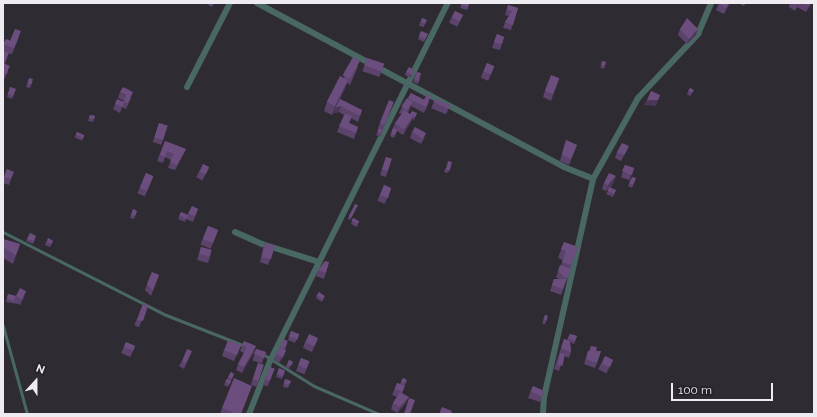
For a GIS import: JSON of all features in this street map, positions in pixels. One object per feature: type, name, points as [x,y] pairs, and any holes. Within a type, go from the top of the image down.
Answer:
[{"type":"street","points":[[187,87],[230,3]]},
{"type":"street","points":[[257,3],[410,82],[564,167],[594,179]]},
{"type":"street","points":[[249,414],[270,361],[448,3]]},
{"type":"street","points":[[543,414],[544,397],[594,179],[638,98],[698,34],[711,3]]},
{"type":"street","points":[[235,232],[262,244],[319,262]]},
{"type":"lane","points":[[3,232],[166,315],[214,331],[248,347]]},
{"type":"lane","points":[[3,326],[27,414]]},
{"type":"lane","points":[[255,350],[270,361],[314,386],[379,414]]},
{"type":"building","points":[[462,3],[469,4],[468,7],[461,5]]},
{"type":"building","points":[[719,3],[729,3],[726,8]]},
{"type":"building","points":[[803,3],[810,3],[809,6]]},
{"type":"building","points":[[508,5],[518,8],[513,25],[505,22],[512,11],[507,9]]},
{"type":"building","points":[[455,11],[463,15],[460,21],[452,17]]},
{"type":"building","points":[[422,18],[427,20],[425,24],[421,22]]},
{"type":"building","points":[[687,18],[698,29],[689,39],[680,29]]},
{"type":"building","points":[[15,29],[21,31],[14,48],[3,44],[6,39],[10,41]]},
{"type":"building","points":[[421,31],[428,34],[425,39],[419,36]]},
{"type":"building","points":[[497,34],[504,37],[502,44],[494,42]]},
{"type":"building","points":[[3,51],[9,53],[5,62],[3,61]]},
{"type":"building","points":[[353,57],[360,61],[349,79],[342,75]]},
{"type":"building","points":[[367,58],[384,64],[381,71],[364,66]]},
{"type":"building","points":[[602,61],[606,62],[605,66],[601,65]]},
{"type":"building","points":[[3,63],[10,66],[6,74],[3,72]]},
{"type":"building","points":[[487,63],[494,66],[491,74],[483,71]]},
{"type":"building","points":[[409,67],[414,70],[412,75],[406,72]]},
{"type":"building","points":[[417,72],[421,73],[419,81],[414,79]]},
{"type":"building","points":[[551,75],[559,78],[553,94],[545,91]]},
{"type":"building","points":[[340,76],[348,80],[335,106],[327,102]]},
{"type":"building","points":[[29,78],[33,79],[31,85],[28,84]]},
{"type":"building","points":[[10,87],[16,89],[13,96],[8,94]]},
{"type":"building","points":[[123,87],[133,92],[128,103],[124,101],[126,95],[120,92]]},
{"type":"building","points":[[690,88],[694,90],[692,93],[688,91]]},
{"type":"building","points":[[651,91],[660,95],[658,100],[647,100]]},
{"type":"building","points":[[411,93],[424,100],[427,94],[431,96],[426,107],[408,98]]},
{"type":"building","points":[[407,98],[413,102],[407,110],[401,106]]},
{"type":"building","points":[[117,99],[124,102],[122,107],[115,104]]},
{"type":"building","points":[[340,99],[362,110],[360,116],[341,106],[336,107]]},
{"type":"building","points":[[435,99],[450,105],[449,109],[434,102]]},
{"type":"building","points":[[389,100],[394,102],[384,125],[380,123]]},
{"type":"building","points":[[404,110],[413,116],[404,129],[395,123]]},
{"type":"building","points":[[412,111],[417,113],[415,117],[410,114]]},
{"type":"building","points":[[345,114],[352,116],[349,123],[358,127],[356,133],[339,126]]},
{"type":"building","points":[[90,115],[95,116],[94,119],[89,118]]},
{"type":"building","points":[[159,123],[168,126],[163,140],[154,137]]},
{"type":"building","points":[[415,127],[426,133],[423,139],[412,132]]},
{"type":"building","points":[[379,128],[383,130],[381,133],[377,132]]},
{"type":"building","points":[[393,128],[397,130],[395,135],[391,134]]},
{"type":"building","points":[[77,132],[84,135],[83,138],[76,135]]},
{"type":"building","points":[[566,140],[577,145],[571,159],[562,155]]},
{"type":"building","points":[[165,141],[186,149],[177,165],[170,162],[174,154],[167,151],[165,157],[160,155]]},
{"type":"building","points":[[622,143],[629,146],[624,155],[617,152]]},
{"type":"building","points":[[386,157],[392,159],[388,171],[382,169]]},
{"type":"building","points":[[448,161],[452,162],[450,171],[446,170]]},
{"type":"building","points":[[203,164],[209,167],[206,174],[200,172]]},
{"type":"building","points":[[625,165],[634,168],[632,175],[622,171]]},
{"type":"building","points":[[7,169],[14,172],[11,179],[4,177]]},
{"type":"building","points":[[146,173],[153,176],[147,191],[140,188]]},
{"type":"building","points":[[609,173],[616,176],[608,185],[604,183]]},
{"type":"building","points":[[632,177],[636,178],[633,185],[629,183]]},
{"type":"building","points":[[384,185],[391,188],[388,198],[380,195]]},
{"type":"building","points":[[609,187],[616,190],[614,194],[608,191]]},
{"type":"building","points":[[355,204],[358,205],[351,218],[349,216]]},
{"type":"building","points":[[192,206],[198,209],[195,216],[188,214]]},
{"type":"building","points":[[133,209],[137,211],[135,216],[131,215]]},
{"type":"building","points":[[181,212],[188,215],[187,219],[179,216]]},
{"type":"building","points":[[353,218],[359,221],[358,224],[352,221]]},
{"type":"building","points":[[208,226],[218,230],[213,243],[203,239]]},
{"type":"building","points":[[30,233],[36,236],[34,241],[27,239]]},
{"type":"building","points":[[48,238],[53,241],[51,244],[47,242]]},
{"type":"building","points":[[3,239],[20,244],[16,255],[3,247]]},
{"type":"building","points":[[564,242],[578,247],[571,265],[562,262],[566,251],[561,249]]},
{"type":"building","points":[[265,243],[275,246],[271,259],[262,257]]},
{"type":"building","points":[[201,247],[212,250],[210,257],[199,254]]},
{"type":"building","points":[[325,261],[329,262],[326,273],[318,270]]},
{"type":"building","points":[[560,265],[571,269],[567,279],[558,271]]},
{"type":"building","points":[[152,272],[159,275],[153,290],[147,284]]},
{"type":"building","points":[[554,279],[566,279],[563,289],[552,285]]},
{"type":"building","points":[[20,288],[26,291],[22,299],[16,296]]},
{"type":"building","points":[[319,292],[325,296],[323,299],[317,295]]},
{"type":"building","points":[[8,294],[16,296],[14,301],[7,299]]},
{"type":"building","points":[[143,304],[148,306],[143,321],[137,320]]},
{"type":"building","points":[[545,315],[548,316],[546,321],[543,320]]},
{"type":"building","points":[[291,331],[299,334],[297,340],[289,337]]},
{"type":"building","points":[[309,334],[318,338],[314,346],[305,342]]},
{"type":"building","points":[[570,334],[577,336],[575,341],[568,338]]},
{"type":"building","points":[[283,339],[288,341],[285,348],[280,346]]},
{"type":"building","points":[[564,339],[570,341],[571,352],[561,348]]},
{"type":"building","points":[[228,340],[241,345],[237,355],[224,350]]},
{"type":"building","points":[[244,341],[256,346],[244,367],[238,364],[247,347],[242,345]]},
{"type":"building","points":[[126,342],[135,346],[133,351],[124,347]]},
{"type":"building","points":[[591,346],[597,347],[596,351],[590,351]]},
{"type":"building","points":[[280,347],[286,350],[283,357],[276,354]]},
{"type":"building","points":[[187,349],[192,351],[186,363],[182,361]]},
{"type":"building","points":[[256,349],[266,352],[264,358],[254,354]]},
{"type":"building","points":[[588,351],[601,351],[597,363],[586,359]]},
{"type":"building","points":[[560,353],[565,354],[563,366],[558,365]]},
{"type":"building","points":[[605,356],[613,360],[610,367],[602,364]]},
{"type":"building","points":[[301,358],[309,361],[307,369],[298,365]]},
{"type":"building","points":[[289,360],[293,362],[291,366],[287,365]]},
{"type":"building","points":[[258,363],[264,365],[258,381],[253,379]]},
{"type":"building","points":[[270,367],[275,369],[270,381],[265,379]]},
{"type":"building","points":[[279,368],[285,371],[283,376],[277,374]]},
{"type":"building","points":[[231,372],[234,374],[232,379],[228,377]]},
{"type":"building","points":[[234,378],[252,386],[241,414],[237,414],[222,408]]},
{"type":"building","points":[[403,378],[407,380],[405,383],[401,382]]},
{"type":"building","points":[[227,379],[231,381],[230,384],[225,382]]},
{"type":"building","points":[[285,379],[291,381],[289,385],[284,384]]},
{"type":"building","points":[[397,383],[405,386],[402,392],[395,389]]},
{"type":"building","points":[[533,386],[544,391],[542,396],[531,391]]},
{"type":"building","points":[[400,392],[409,397],[400,407],[393,403]]},
{"type":"building","points":[[409,398],[415,400],[410,414],[404,414]]},
{"type":"building","points":[[442,407],[452,411],[451,414],[439,414]]}]
